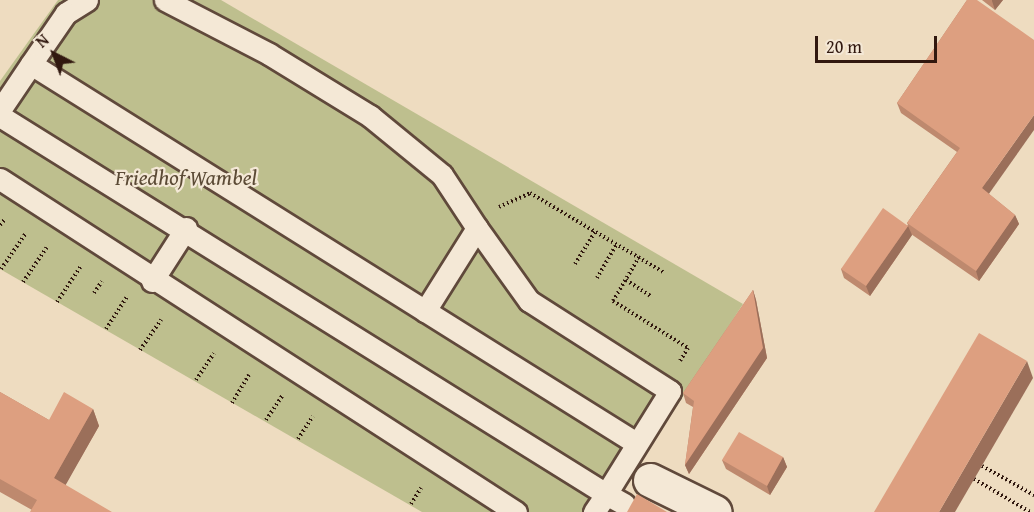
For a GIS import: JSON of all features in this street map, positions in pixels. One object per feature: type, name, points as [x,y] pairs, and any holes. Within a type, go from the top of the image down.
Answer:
[{"type":"street","points":[[650,480],[715,512]]},
{"type":"lane","points":[[0,110],[66,13],[87,0]]},
{"type":"lane","points":[[165,0],[269,54],[370,116],[442,175],[529,301],[670,391],[636,443],[615,499],[594,512]]},
{"type":"lane","points":[[31,64],[636,443]]},
{"type":"lane","points":[[0,116],[186,228],[615,499]]},
{"type":"lane","points":[[0,178],[147,278],[516,512]]},
{"type":"lane","points":[[425,310],[475,224]]},
{"type":"lane","points":[[147,278],[186,228]]},
{"type":"path","points":[[475,224],[530,193],[663,272]]},
{"type":"path","points":[[1,269],[43,207]]},
{"type":"path","points":[[23,282],[65,222]]},
{"type":"path","points":[[575,264],[596,231]]},
{"type":"path","points":[[57,302],[96,243]]},
{"type":"path","points":[[597,278],[617,244]]},
{"type":"path","points":[[639,257],[613,301],[688,348],[664,387]]},
{"type":"path","points":[[106,329],[147,278]]},
{"type":"path","points":[[626,280],[651,296]]},
{"type":"path","points":[[140,350],[177,297]]},
{"type":"path","points":[[982,466],[1034,495]]},
{"type":"path","points":[[974,479],[1030,512]]},
{"type":"green space","name":"Friedhof Wambel","points":[[58,0],[221,0],[743,304],[608,512],[422,512],[0,269],[0,81]]},
{"type":"building","points":[[967,0],[977,0],[1034,40],[1034,115],[982,188],[1015,215],[976,271],[907,223],[960,148],[897,103]]},
{"type":"building","points":[[883,208],[908,226],[866,286],[841,269]]},
{"type":"building","points":[[753,290],[763,348],[685,465],[694,401],[683,393]]},
{"type":"building","points":[[979,333],[1027,361],[939,512],[874,512]]},
{"type":"building","points":[[0,392],[49,420],[64,392],[93,409],[54,478],[112,512],[30,512],[37,500],[0,479]]},
{"type":"building","points":[[739,432],[783,457],[767,486],[722,460]]},
{"type":"building","points":[[637,494],[667,512],[627,512]]}]
